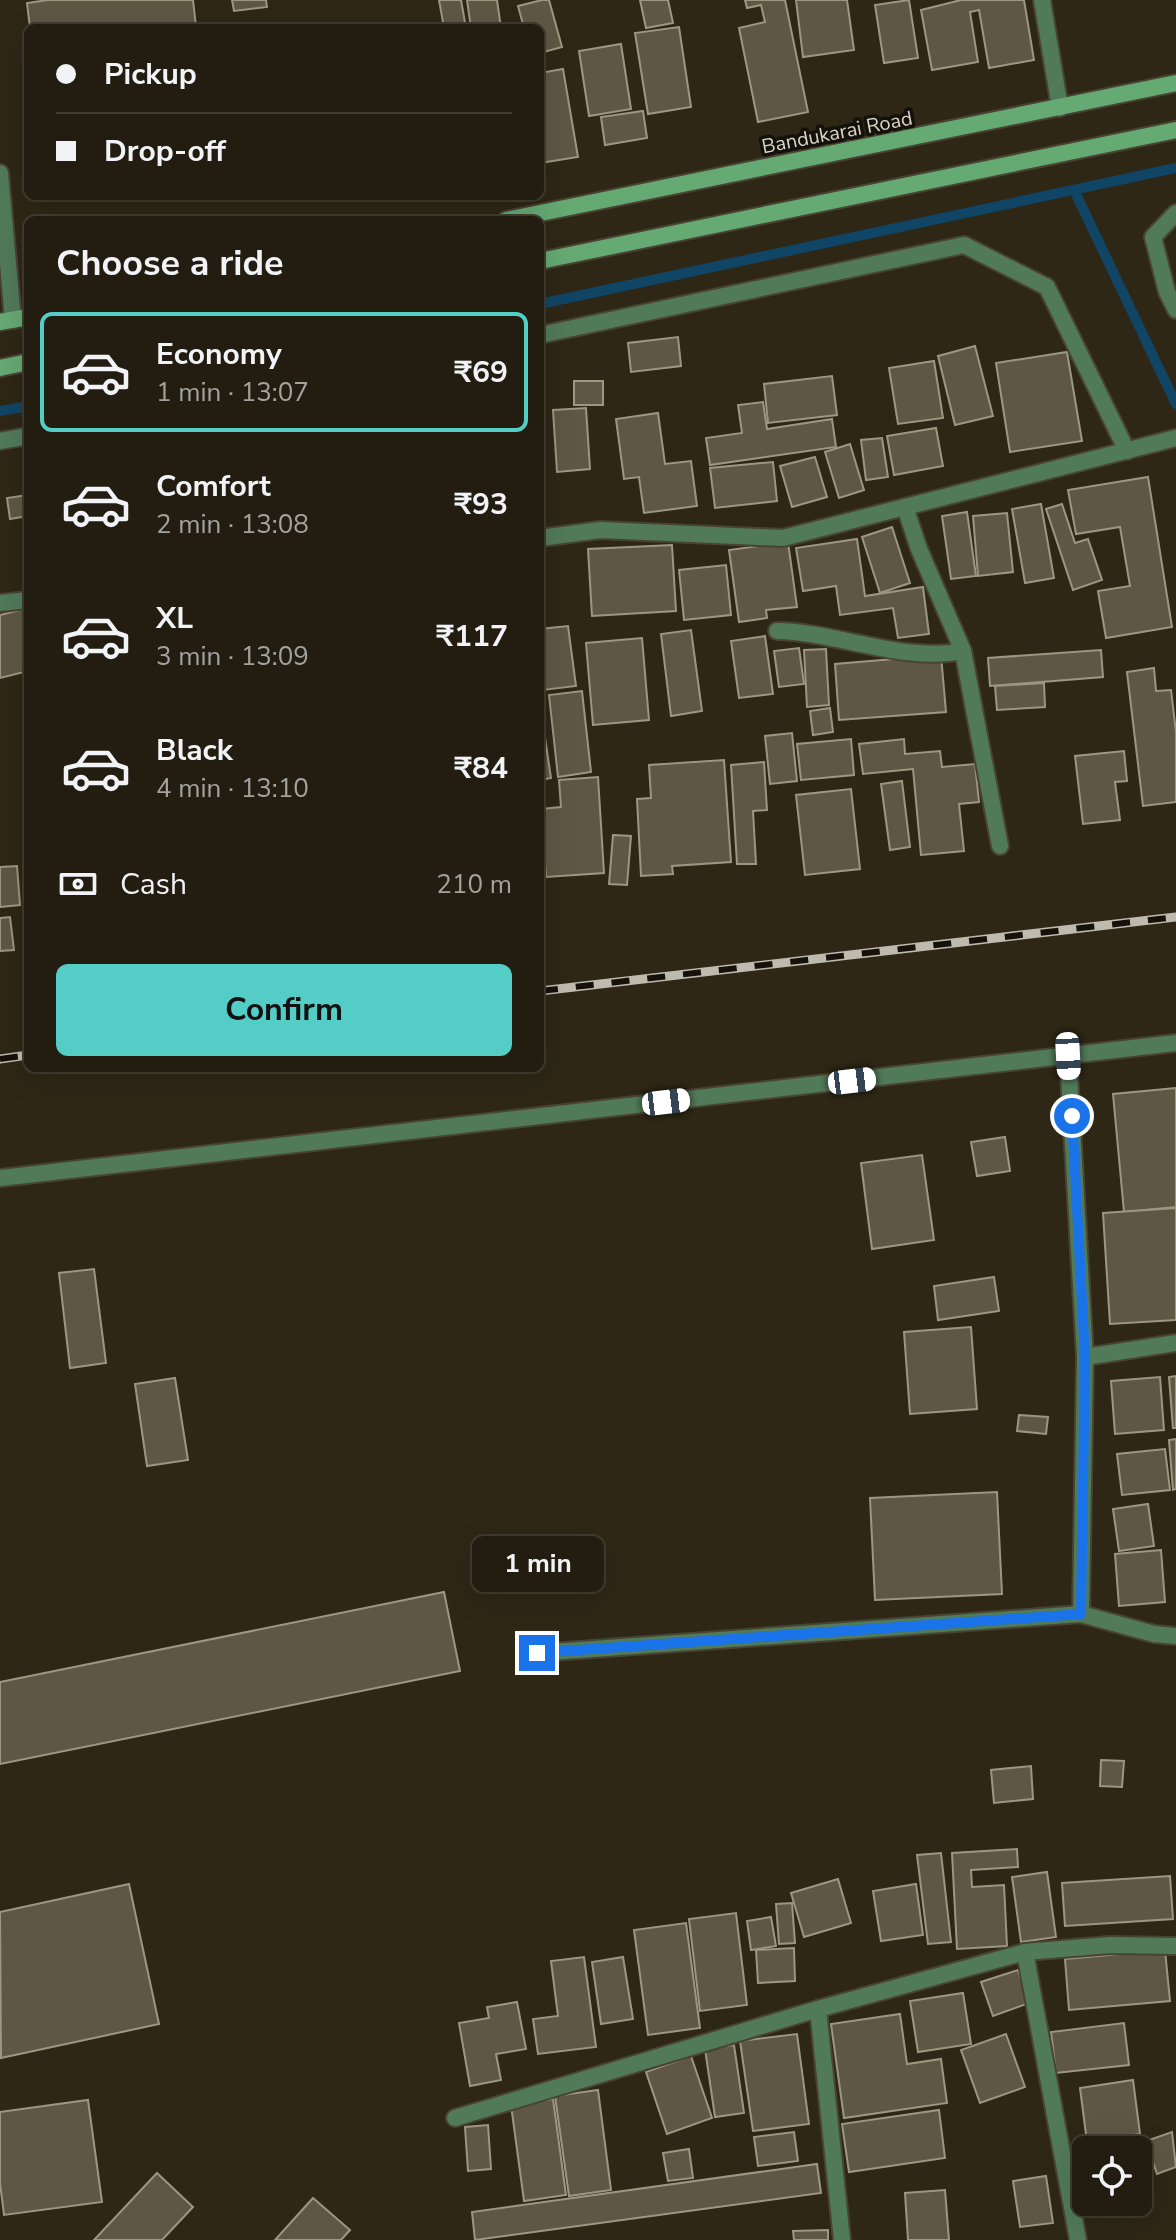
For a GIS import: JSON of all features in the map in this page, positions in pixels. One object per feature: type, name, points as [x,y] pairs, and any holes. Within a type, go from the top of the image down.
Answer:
[{"type":"main road","name":"Bandukarai Road","points":[[526,216],[1176,83]]},
{"type":"main road","points":[[544,260],[1176,130]]},
{"type":"main road","points":[[0,368],[24,363]]},
{"type":"street","points":[[1042,0],[1060,108]]},
{"type":"street","points":[[0,173],[14,320]]},
{"type":"street","points":[[1176,213],[1153,237],[1176,310]]},
{"type":"street","points":[[544,334],[964,245],[1047,287],[1127,451]]},
{"type":"street","points":[[0,441],[24,437]]},
{"type":"street","points":[[544,537],[600,530],[783,538],[1176,438]]},
{"type":"street","points":[[905,507],[919,549],[963,651],[1000,846]]},
{"type":"street","points":[[0,603],[24,600]]},
{"type":"street","points":[[777,631],[805,631],[908,651],[963,651]]},
{"type":"street","points":[[0,1178],[1176,1043]]},
{"type":"street","points":[[1068,1056],[1085,1357],[1081,1614]]},
{"type":"street","points":[[1085,1357],[1176,1343]]},
{"type":"street","points":[[537,1653],[1081,1614],[1154,1634],[1176,1636]]},
{"type":"street","points":[[455,2118],[818,2009],[1025,1952],[1110,1945],[1176,1946]]},
{"type":"street","points":[[1025,1952],[1078,2240]]},
{"type":"street","points":[[818,2009],[842,2240]]},
{"type":"building","points":[[48,0],[193,0],[196,24],[30,24],[27,3]]},
{"type":"building","points":[[232,0],[266,0],[267,7],[234,11]]},
{"type":"building","points":[[439,0],[461,0],[465,24],[443,24]]},
{"type":"building","points":[[467,0],[497,0],[500,24],[470,24]]},
{"type":"building","points":[[549,0],[562,47],[544,52],[544,24],[523,24],[518,6]]},
{"type":"building","points":[[640,0],[668,0],[673,23],[646,28]]},
{"type":"building","points":[[745,0],[785,0],[808,112],[758,122],[739,28],[765,22],[761,5],[747,8]]},
{"type":"building","points":[[796,0],[847,0],[854,50],[803,57]]},
{"type":"building","points":[[909,0],[918,58],[884,63],[875,5]]},
{"type":"building","points":[[961,0],[1024,0],[1034,60],[989,68],[979,10],[970,12],[978,62],[932,70],[921,10]]},
{"type":"building","points":[[679,27],[691,107],[648,114],[635,33]]},
{"type":"building","points":[[621,44],[631,109],[589,116],[579,51]]},
{"type":"building","points":[[563,69],[578,157],[544,162],[544,72]]},
{"type":"building","points":[[643,111],[647,138],[605,145],[601,117]]},
{"type":"building","points":[[678,337],[681,366],[631,372],[628,343]]},
{"type":"building","points":[[975,346],[993,416],[955,425],[938,356]]},
{"type":"building","points":[[1067,352],[1082,441],[1010,452],[996,363]]},
{"type":"building","points":[[934,361],[943,418],[898,424],[889,368]]},
{"type":"building","points":[[832,376],[837,415],[768,423],[764,384]]},
{"type":"building","points":[[574,381],[603,381],[603,405],[574,405]]},
{"type":"building","points":[[763,402],[767,429],[832,419],[836,447],[710,465],[706,438],[742,433],[738,405]]},
{"type":"building","points":[[586,408],[590,469],[557,472],[553,410]]},
{"type":"building","points":[[658,413],[665,464],[691,461],[697,506],[644,513],[639,477],[624,479],[616,419]]},
{"type":"building","points":[[936,428],[943,466],[894,475],[887,436]]},
{"type":"building","points":[[882,438],[888,477],[866,480],[861,440]]},
{"type":"building","points":[[850,444],[864,490],[839,498],[825,452]]},
{"type":"building","points":[[815,457],[827,497],[792,507],[780,466]]},
{"type":"building","points":[[773,462],[777,501],[715,508],[710,468]]},
{"type":"building","points":[[1148,477],[1172,627],[1106,638],[1098,591],[1130,586],[1120,527],[1076,534],[1068,490]]},
{"type":"building","points":[[24,496],[24,517],[10,519],[7,498]]},
{"type":"building","points":[[1041,504],[1054,578],[1025,583],[1012,509]]},
{"type":"building","points":[[1062,504],[1075,543],[1088,539],[1102,580],[1073,590],[1046,509]]},
{"type":"building","points":[[967,512],[976,576],[951,579],[942,516]]},
{"type":"building","points":[[1007,513],[1013,572],[978,576],[973,516]]},
{"type":"building","points":[[892,527],[910,583],[880,593],[862,537]]},
{"type":"building","points":[[857,539],[865,596],[923,587],[929,634],[898,638],[893,608],[840,615],[836,586],[803,591],[796,548]]},
{"type":"building","points":[[788,542],[797,607],[766,610],[767,618],[739,622],[729,550]]},
{"type":"building","points":[[672,545],[676,611],[592,616],[588,549]]},
{"type":"building","points":[[726,565],[731,615],[684,620],[679,570]]},
{"type":"building","points":[[24,609],[24,672],[0,678],[0,615]]},
{"type":"building","points":[[568,626],[576,686],[544,690],[544,629]]},
{"type":"building","points":[[691,630],[702,711],[671,716],[661,634]]},
{"type":"building","points":[[765,636],[773,694],[739,698],[731,641]]},
{"type":"building","points":[[642,638],[649,720],[593,725],[586,643]]},
{"type":"building","points":[[799,648],[804,684],[779,687],[774,651]]},
{"type":"building","points":[[826,649],[829,705],[807,707],[804,650]]},
{"type":"building","points":[[1101,650],[1103,677],[990,686],[988,658]]},
{"type":"building","points":[[941,655],[946,712],[839,720],[835,664]]},
{"type":"building","points":[[1154,668],[1156,691],[1171,690],[1176,732],[1176,802],[1143,806],[1127,672]]},
{"type":"building","points":[[1044,683],[1045,707],[997,710],[995,686]]},
{"type":"building","points":[[582,691],[591,772],[558,777],[549,695]]},
{"type":"building","points":[[830,708],[833,732],[813,735],[810,711]]},
{"type":"building","points":[[544,731],[551,778],[544,779]]},
{"type":"building","points":[[792,733],[797,781],[770,784],[765,736]]},
{"type":"building","points":[[851,739],[854,775],[801,780],[797,744]]},
{"type":"building","points":[[904,739],[905,754],[940,751],[942,767],[975,764],[979,802],[959,804],[964,851],[921,855],[913,769],[863,774],[859,744]]},
{"type":"building","points":[[1124,751],[1127,781],[1115,782],[1120,820],[1083,824],[1075,756]]},
{"type":"building","points":[[724,760],[731,862],[672,866],[673,874],[641,876],[637,799],[651,798],[649,765]]},
{"type":"building","points":[[764,762],[767,810],[753,811],[756,864],[737,864],[731,765]]},
{"type":"building","points":[[598,777],[604,873],[546,877],[544,809],[561,807],[559,780]]},
{"type":"building","points":[[902,781],[910,847],[890,850],[881,784]]},
{"type":"building","points":[[851,789],[860,869],[805,875],[796,795]]},
{"type":"building","points":[[613,835],[631,836],[627,885],[609,884]]},
{"type":"building","points":[[17,866],[20,905],[0,907],[0,867]]},
{"type":"building","points":[[10,917],[14,950],[0,951],[0,918]]},
{"type":"building","points":[[1176,1088],[1176,1207],[1124,1212],[1113,1094]]},
{"type":"building","points":[[1005,1137],[1010,1171],[977,1176],[971,1142]]},
{"type":"building","points":[[922,1155],[934,1240],[872,1249],[861,1163]]},
{"type":"building","points":[[1176,1208],[1176,1320],[1110,1324],[1103,1213]]},
{"type":"building","points":[[94,1269],[106,1363],[70,1368],[59,1273]]},
{"type":"building","points":[[994,1277],[999,1311],[938,1320],[934,1286]]},
{"type":"building","points":[[971,1327],[977,1409],[910,1414],[904,1332]]},
{"type":"building","points":[[1176,1376],[1176,1428],[1173,1428],[1169,1377]]},
{"type":"building","points":[[1160,1377],[1164,1430],[1115,1434],[1111,1381]]},
{"type":"building","points":[[175,1378],[188,1460],[147,1466],[135,1384]]},
{"type":"building","points":[[1019,1415],[1048,1417],[1046,1434],[1017,1431]]},
{"type":"building","points":[[1176,1439],[1176,1489],[1173,1490],[1169,1440]]},
{"type":"building","points":[[1165,1449],[1170,1490],[1122,1495],[1117,1454]]},
{"type":"building","points":[[997,1492],[1002,1594],[875,1600],[870,1498]]},
{"type":"building","points":[[1148,1504],[1154,1546],[1119,1551],[1113,1509]]},
{"type":"building","points":[[1161,1550],[1165,1602],[1119,1606],[1115,1554]]},
{"type":"building","points":[[444,1592],[460,1671],[0,1764],[0,1682]]},
{"type":"building","points":[[1101,1760],[1124,1761],[1122,1787],[1100,1786]]},
{"type":"building","points":[[1031,1766],[1033,1799],[994,1803],[991,1770]]},
{"type":"building","points":[[1017,1849],[1018,1867],[971,1870],[972,1887],[1004,1885],[1007,1946],[957,1949],[952,1853]]},
{"type":"building","points":[[941,1853],[951,1942],[928,1944],[917,1855]]},
{"type":"building","points":[[1047,1872],[1056,1937],[1021,1942],[1012,1877]]},
{"type":"building","points":[[1170,1876],[1173,1919],[1065,1926],[1062,1883]]},
{"type":"building","points":[[838,1879],[851,1923],[804,1937],[791,1893]]},
{"type":"building","points":[[129,1884],[159,2024],[1,2058],[0,1912]]},
{"type":"building","points":[[916,1884],[923,1935],[881,1941],[873,1891]]},
{"type":"building","points":[[792,1903],[795,1943],[779,1944],[776,1904]]},
{"type":"building","points":[[736,1913],[747,2005],[700,2011],[689,1919]]},
{"type":"building","points":[[771,1917],[776,1946],[751,1950],[747,1921]]},
{"type":"building","points":[[686,1923],[700,2028],[648,2035],[634,1930]]},
{"type":"building","points":[[794,1948],[795,1981],[758,1983],[756,1950]]},
{"type":"building","points":[[1165,1950],[1170,2001],[1069,2010],[1065,1959]]},
{"type":"building","points":[[584,1957],[596,2047],[538,2054],[533,2019],[558,2016],[551,1961]]},
{"type":"building","points":[[623,1957],[633,2019],[601,2024],[592,1962]]},
{"type":"building","points":[[1018,1970],[1029,2003],[993,2016],[981,1982]]},
{"type":"building","points":[[963,1993],[971,2044],[918,2052],[910,2001]]},
{"type":"building","points":[[517,2002],[526,2049],[496,2054],[501,2080],[470,2086],[459,2023],[489,2018],[487,2007]]},
{"type":"building","points":[[900,2014],[907,2064],[941,2059],[947,2103],[844,2118],[831,2024]]},
{"type":"building","points":[[1124,2023],[1129,2065],[1056,2073],[1051,2032]]},
{"type":"building","points":[[797,2034],[809,2124],[753,2131],[740,2041]]},
{"type":"building","points":[[1006,2034],[1025,2087],[980,2103],[961,2050]]},
{"type":"building","points":[[734,2045],[744,2113],[715,2117],[705,2049]]},
{"type":"building","points":[[691,2056],[712,2118],[667,2134],[646,2072]]},
{"type":"building","points":[[1133,2080],[1140,2134],[1086,2136],[1080,2088]]},
{"type":"building","points":[[598,2090],[611,2190],[569,2196],[555,2096]]},
{"type":"building","points":[[553,2099],[566,2195],[524,2201],[511,2105]]},
{"type":"building","points":[[88,2100],[102,2202],[4,2215],[0,2183],[0,2112]]},
{"type":"building","points":[[939,2110],[945,2158],[849,2172],[842,2124]]},
{"type":"building","points":[[488,2125],[491,2169],[468,2171],[465,2127]]},
{"type":"building","points":[[794,2132],[798,2161],[758,2166],[754,2137]]},
{"type":"building","points":[[1172,2132],[1176,2167],[1157,2174],[1152,2159],[1152,2139]]},
{"type":"building","points":[[689,2149],[693,2178],[668,2181],[663,2153]]},
{"type":"building","points":[[817,2164],[821,2193],[475,2240],[472,2212]]},
{"type":"building","points":[[157,2173],[193,2207],[162,2240],[94,2240]]},
{"type":"building","points":[[1046,2176],[1053,2223],[1020,2227],[1013,2181]]},
{"type":"building","points":[[945,2190],[949,2240],[908,2240],[905,2193]]},
{"type":"building","points":[[313,2198],[350,2230],[341,2240],[275,2240]]},
{"type":"building","points":[[828,2230],[828,2240],[794,2240],[793,2231]]},
{"type":"waterway","points":[[544,303],[1176,168]]},
{"type":"waterway","points":[[1074,190],[1176,404]]},
{"type":"waterway","points":[[0,411],[24,407]]},
{"type":"railway","points":[[544,991],[1176,917]]},
{"type":"railway","points":[[0,1059],[24,1056]]},
{"type":"route","points":[[537,1653],[1081,1614],[1085,1357],[1072,1116]]}]
